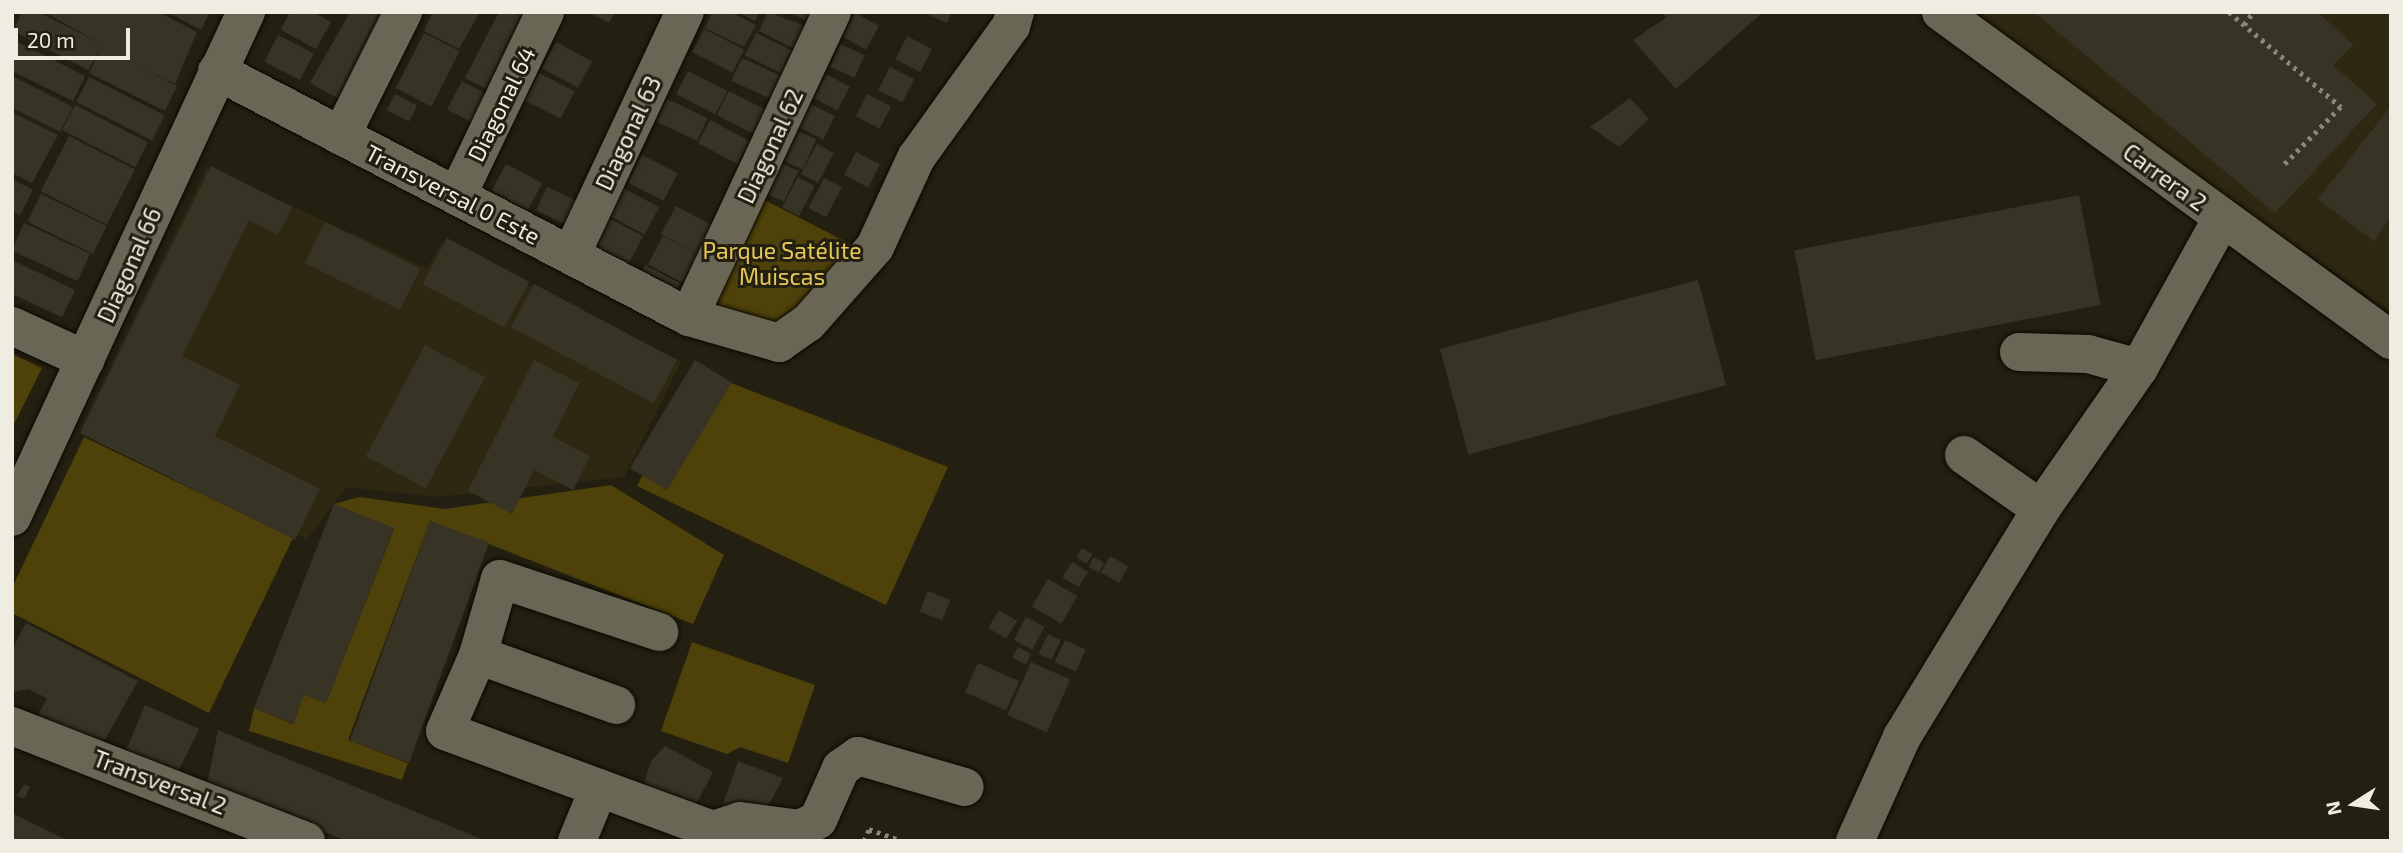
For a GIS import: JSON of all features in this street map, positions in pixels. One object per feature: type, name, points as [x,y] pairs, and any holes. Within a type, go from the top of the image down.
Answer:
[{"type":"street","name":"Diagonal 66","points":[[12,517],[216,71],[246,12]]},
{"type":"street","points":[[341,136],[402,12]]},
{"type":"street","name":"Diagonal 64","points":[[457,196],[545,12]]},
{"type":"street","name":"Diagonal 63","points":[[571,255],[685,12]]},
{"type":"street","name":"Diagonal 62","points":[[690,317],[832,12]]},
{"type":"street","name":"Transversal 0 Este","points":[[216,71],[690,317],[779,343],[808,323],[875,247],[916,158],[1011,26],[1015,12]]},
{"type":"street","name":"Carrera 2","points":[[1941,12],[2391,340]]},
{"type":"street","points":[[1855,841],[1902,737],[2041,509],[2139,368],[2222,218]]},
{"type":"street","points":[[12,326],[86,359]]},
{"type":"street","points":[[2019,352],[2088,354],[2139,368]]},
{"type":"street","points":[[1964,455],[2041,509]]},
{"type":"street","points":[[659,632],[500,579],[478,655],[445,731],[713,830],[740,821],[800,829],[818,820],[841,768],[858,756],[965,787]]},
{"type":"street","points":[[478,655],[616,705]]},
{"type":"street","name":"Transversal 2","points":[[12,726],[237,827],[306,841]]},
{"type":"street","points":[[577,841],[599,788]]},
{"type":"path","points":[[2229,12],[2341,107],[2282,167]]},
{"type":"path","points":[[2244,25],[2253,12]]},
{"type":"path","points":[[864,841],[869,829],[902,841]]},
{"type":"shaded area","points":[[1961,12],[2391,12],[2391,312]]},
{"type":"shaded area","points":[[207,167],[427,268],[443,242],[681,362],[624,477],[437,497],[346,487],[307,539],[82,426]]},
{"type":"green space","name":"Parque Satélite Muiscas","points":[[761,198],[856,247],[779,336],[710,311]]},
{"type":"green space","points":[[12,354],[42,368],[12,428]]},
{"type":"green space","points":[[695,369],[948,467],[886,605],[637,486]]},
{"type":"green space","points":[[84,437],[293,538],[209,713],[12,613],[12,588]]},
{"type":"green space","points":[[611,485],[724,555],[693,624],[430,521],[348,740],[408,763],[402,780],[249,731],[254,708],[293,724],[304,694],[326,703],[394,529],[334,504],[359,497],[445,509]]},
{"type":"green space","points":[[692,642],[815,685],[788,763],[740,747],[727,754],[661,731]]},
{"type":"building","points":[[22,12],[38,12],[100,43],[44,12],[158,12],[197,32],[175,84],[134,64],[177,86],[165,111],[89,73],[102,47],[88,70],[13,31]]},
{"type":"building","points":[[167,12],[210,12],[201,30]]},
{"type":"building","points":[[290,12],[313,12],[331,22],[316,49],[281,30]]},
{"type":"building","points":[[350,12],[396,12],[345,102],[310,83]]},
{"type":"building","points":[[433,12],[480,12],[459,49],[424,31]]},
{"type":"building","points":[[499,12],[542,12],[501,97],[465,78]]},
{"type":"building","points":[[588,12],[615,12],[609,23]]},
{"type":"building","points":[[712,12],[731,12],[756,25],[744,47],[705,28]]},
{"type":"building","points":[[738,12],[759,12],[755,21]]},
{"type":"building","points":[[768,12],[810,28],[798,51],[759,31]]},
{"type":"building","points":[[789,12],[814,12],[809,22]]},
{"type":"building","points":[[923,12],[952,12],[947,23]]},
{"type":"building","points":[[1661,12],[1763,12],[1676,89],[1633,40],[1667,17]]},
{"type":"building","points":[[2034,12],[2318,12],[2353,45],[2333,65],[2377,104],[2275,213]]},
{"type":"building","points":[[855,13],[879,26],[866,50],[842,37]]},
{"type":"building","points":[[704,29],[744,49],[732,73],[692,52]]},
{"type":"building","points":[[424,33],[460,51],[431,106],[396,88]]},
{"type":"building","points":[[756,33],[797,53],[786,76],[745,55]]},
{"type":"building","points":[[278,35],[314,53],[300,80],[264,62]]},
{"type":"building","points":[[907,36],[932,49],[920,72],[895,59]]},
{"type":"building","points":[[12,39],[85,76],[73,101],[12,71]]},
{"type":"building","points":[[556,42],[592,61],[578,88],[542,68]]},
{"type":"building","points":[[840,44],[865,55],[854,78],[830,67]]},
{"type":"building","points":[[742,58],[782,77],[771,99],[731,81]]},
{"type":"building","points":[[890,67],[914,79],[902,102],[878,90]]},
{"type":"building","points":[[688,71],[727,91],[715,114],[676,94]]},
{"type":"building","points":[[539,73],[575,91],[561,119],[525,101]]},
{"type":"building","points":[[826,74],[850,87],[837,111],[813,98]]},
{"type":"building","points":[[12,76],[73,107],[60,132],[12,108]]},
{"type":"building","points":[[89,77],[165,116],[152,141],[76,102]]},
{"type":"building","points":[[462,81],[497,100],[482,128],[447,109]]},
{"type":"building","points":[[729,91],[768,111],[756,135],[717,115]]},
{"type":"building","points":[[395,94],[417,105],[409,121],[387,110]]},
{"type":"building","points":[[867,94],[891,106],[880,129],[856,116]]},
{"type":"building","points":[[1630,98],[1649,119],[1619,147],[1590,127]]},
{"type":"building","points":[[667,99],[708,118],[697,141],[656,122]]},
{"type":"building","points":[[811,104],[835,116],[823,139],[799,127]]},
{"type":"building","points":[[75,105],[148,142],[135,167],[62,130]]},
{"type":"building","points":[[2391,106],[2391,216],[2374,241],[2318,199]]},
{"type":"building","points":[[12,112],[58,135],[32,183],[12,173]]},
{"type":"building","points":[[710,120],[750,141],[738,164],[698,143]]},
{"type":"building","points":[[798,131],[816,139],[803,169],[785,161]]},
{"type":"building","points":[[69,136],[135,170],[107,225],[41,191]]},
{"type":"building","points":[[817,144],[834,153],[818,183],[801,174]]},
{"type":"building","points":[[856,152],[880,164],[868,187],[844,175]]},
{"type":"building","points":[[642,155],[678,173],[664,201],[628,183]]},
{"type":"building","points":[[781,163],[798,171],[784,202],[767,194]]},
{"type":"building","points":[[506,164],[542,183],[528,211],[491,191]]},
{"type":"building","points":[[211,166],[292,207],[278,235],[249,220],[182,356],[240,385],[215,436],[320,489],[295,540],[80,433]]},
{"type":"building","points":[[798,177],[815,186],[799,216],[782,207]]},
{"type":"building","points":[[824,178],[842,187],[826,217],[809,208]]},
{"type":"building","points":[[12,179],[33,190],[20,215],[12,211]]},
{"type":"building","points":[[547,187],[579,202],[568,225],[536,211]]},
{"type":"building","points":[[623,188],[659,207],[645,235],[608,215]]},
{"type":"building","points":[[41,194],[107,226],[93,254],[27,222]]},
{"type":"building","points":[[2079,195],[2100,305],[1816,360],[1794,250]]},
{"type":"building","points":[[676,206],[712,225],[697,254],[661,234]]},
{"type":"building","points":[[607,217],[643,236],[629,264],[592,244]]},
{"type":"building","points":[[325,222],[420,268],[400,310],[305,263]]},
{"type":"building","points":[[24,223],[90,254],[77,281],[12,251]]},
{"type":"building","points":[[663,236],[698,255],[683,283],[648,264]]},
{"type":"building","points":[[447,238],[529,282],[505,328],[423,284]]},
{"type":"building","points":[[12,260],[75,290],[62,317],[12,294]]},
{"type":"building","points":[[645,265],[680,284],[670,303],[635,284]]},
{"type":"building","points":[[1698,280],[1726,385],[1468,454],[1440,349]]},
{"type":"building","points":[[534,284],[677,360],[654,403],[511,327]]},
{"type":"building","points":[[425,345],[485,377],[426,488],[366,456]]},
{"type":"building","points":[[534,360],[579,383],[553,437],[590,456],[573,490],[534,470],[512,514],[468,491]]},
{"type":"building","points":[[695,360],[732,382],[667,490],[630,468]]},
{"type":"building","points":[[334,504],[394,528],[326,703],[304,694],[294,724],[254,708]]},
{"type":"building","points":[[430,521],[489,543],[409,762],[350,741]]},
{"type":"building","points":[[1082,548],[1092,554],[1087,564],[1076,557]]},
{"type":"building","points":[[1110,556],[1128,566],[1119,583],[1101,573]]},
{"type":"building","points":[[1094,557],[1104,563],[1099,573],[1088,566]]},
{"type":"building","points":[[1072,562],[1088,572],[1079,587],[1062,577]]},
{"type":"building","points":[[1048,579],[1077,596],[1061,624],[1032,607]]},
{"type":"building","points":[[928,591],[950,600],[942,620],[920,611]]},
{"type":"building","points":[[999,610],[1017,621],[1006,639],[988,628]]},
{"type":"building","points":[[1026,617],[1045,627],[1032,650],[1014,640]]},
{"type":"building","points":[[26,623],[138,681],[104,741],[36,719],[47,698],[28,689],[12,692],[12,650]]},
{"type":"building","points":[[1048,634],[1061,640],[1051,660],[1039,654]]},
{"type":"building","points":[[1065,640],[1086,650],[1076,671],[1055,662]]},
{"type":"building","points":[[1018,647],[1031,654],[1026,665],[1012,658]]},
{"type":"building","points":[[1031,662],[1070,679],[1047,732],[1007,715]]},
{"type":"building","points":[[978,663],[1019,681],[1006,711],[965,692]]},
{"type":"building","points":[[145,705],[199,729],[178,772],[124,756]]},
{"type":"building","points":[[218,730],[486,841],[347,841],[207,785]]},
{"type":"building","points":[[665,746],[713,772],[694,808],[643,787],[651,761]]},
{"type":"building","points":[[738,761],[783,778],[764,814],[720,813]]},
{"type":"building","points":[[24,784],[30,787],[24,799],[17,796]]},
{"type":"building","points":[[12,813],[61,837],[69,841],[12,841]]}]
